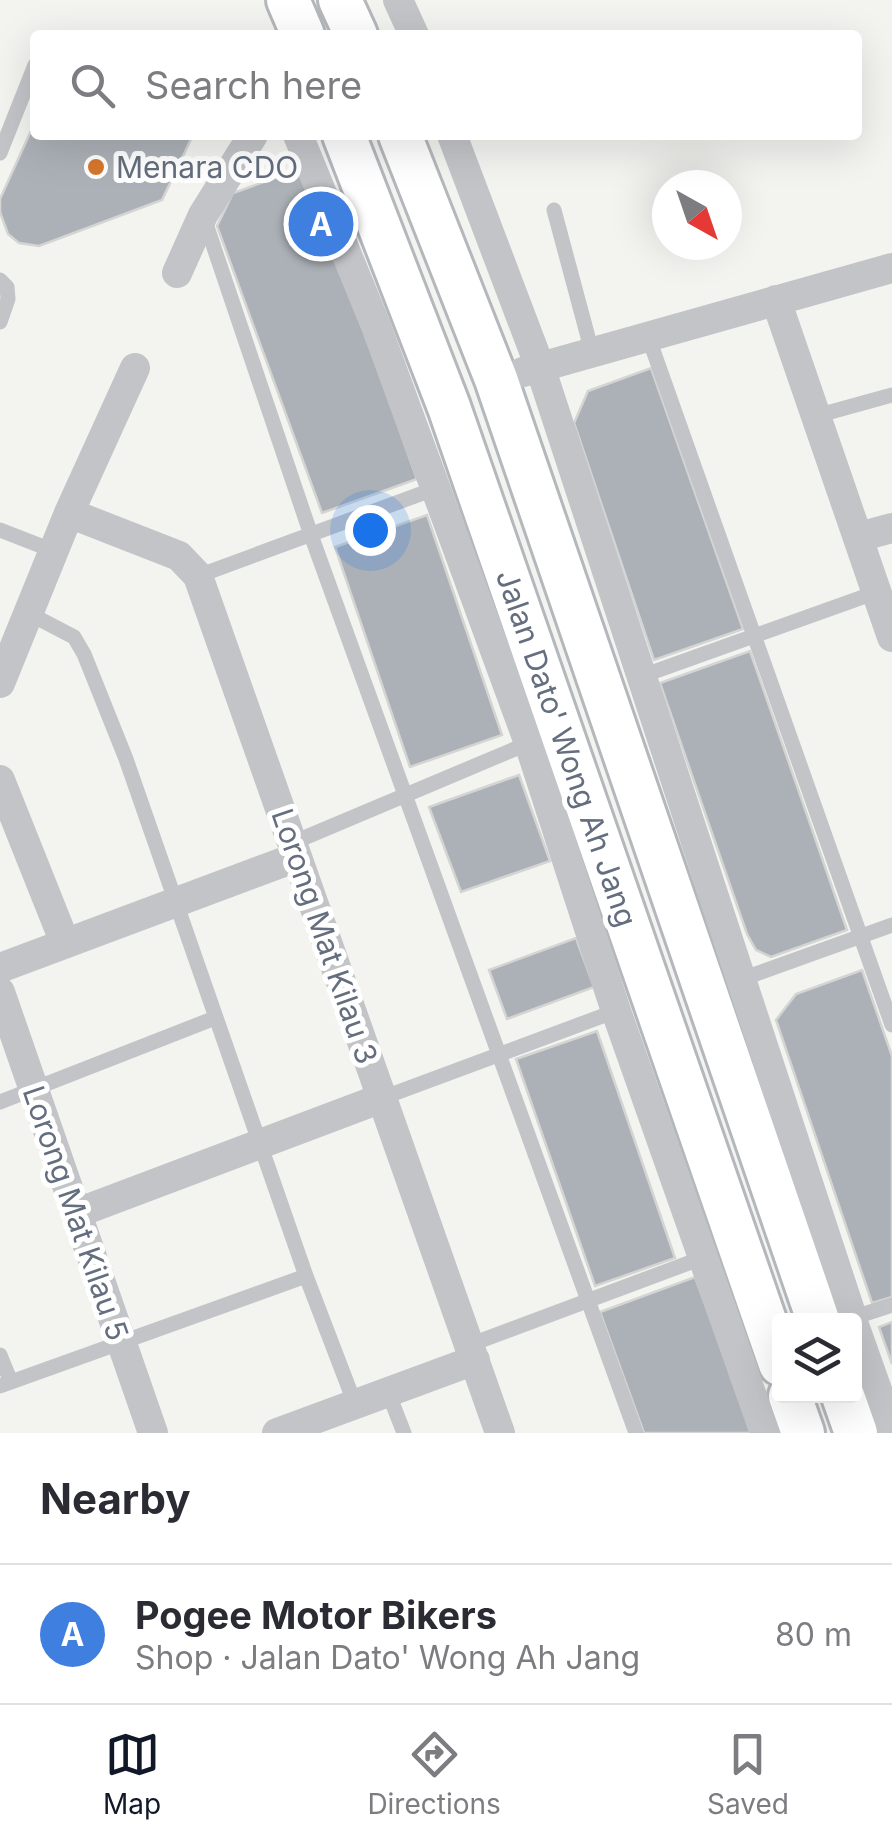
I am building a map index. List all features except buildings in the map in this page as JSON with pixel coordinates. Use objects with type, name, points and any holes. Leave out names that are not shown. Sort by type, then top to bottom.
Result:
[{"type":"main road","points":[[288,0],[301,30]]},
{"type":"main road","points":[[340,0],[354,30]]},
{"type":"main road","name":"Jalan Dato' Wong Ah Jang","points":[[345,140],[394,320],[772,1343]]},
{"type":"main road","name":"Jalan Dato' Wong Ah Jang","points":[[402,140],[496,379],[841,1313]]},
{"type":"main road","points":[[792,1403],[803,1433]]},
{"type":"main road","points":[[846,1403],[856,1433]]},
{"type":"street","points":[[398,0],[412,30]]},
{"type":"street","points":[[177,272],[203,214],[250,140]]},
{"type":"street","points":[[301,140],[394,320],[434,490],[545,734],[616,1010],[764,1433]]},
{"type":"street","points":[[454,140],[540,367],[742,979],[842,1313]]},
{"type":"street","points":[[496,379],[892,268]]},
{"type":"street","points":[[776,300],[892,637]]},
{"type":"street","points":[[0,682],[69,512],[135,368]]},
{"type":"street","points":[[69,512],[179,556],[198,576]]},
{"type":"street","points":[[859,537],[892,528]]},
{"type":"street","name":"Lorong Mat Kilau 3","points":[[198,576],[500,1433]]},
{"type":"street","points":[[0,780],[66,943]]},
{"type":"street","points":[[0,968],[177,902],[295,850]]},
{"type":"street","name":"Lorong Mat Kilau 5","points":[[0,992],[153,1433]]},
{"type":"street","points":[[77,1213],[382,1098]]},
{"type":"street","points":[[276,1433],[388,1392],[472,1352]]},
{"type":"street","points":[[862,1363],[892,1432]]},
{"type":"lane","points":[[0,153],[30,77]]},
{"type":"lane","points":[[554,210],[592,352]]},
{"type":"lane","points":[[203,214],[310,535],[636,1433]]},
{"type":"lane","points":[[0,280],[7,286],[8,299],[0,322]]},
{"type":"lane","points":[[648,336],[892,1025]]},
{"type":"lane","points":[[816,416],[892,395]]},
{"type":"lane","points":[[198,576],[434,490]]},
{"type":"lane","points":[[0,530],[54,550]]},
{"type":"lane","points":[[642,676],[877,592]]},
{"type":"lane","points":[[28,613],[74,637],[84,654],[177,902],[306,1276],[355,1404]]},
{"type":"lane","points":[[295,850],[405,795],[545,734]]},
{"type":"lane","points":[[742,979],[892,925]]},
{"type":"lane","points":[[382,1098],[616,1010]]},
{"type":"lane","points":[[0,1102],[215,1018]]},
{"type":"lane","points":[[472,1352],[586,1300],[702,1258]]},
{"type":"lane","points":[[0,1355],[6,1384],[306,1276]]},
{"type":"lane","points":[[862,1315],[892,1305]]},
{"type":"lane","points":[[388,1392],[404,1433]]},
{"type":"place","name":"Menara CDO","points":[[96,167]]},
{"type":"place","name":"Pogee Motor Bikers","points":[[321,224]]}]
